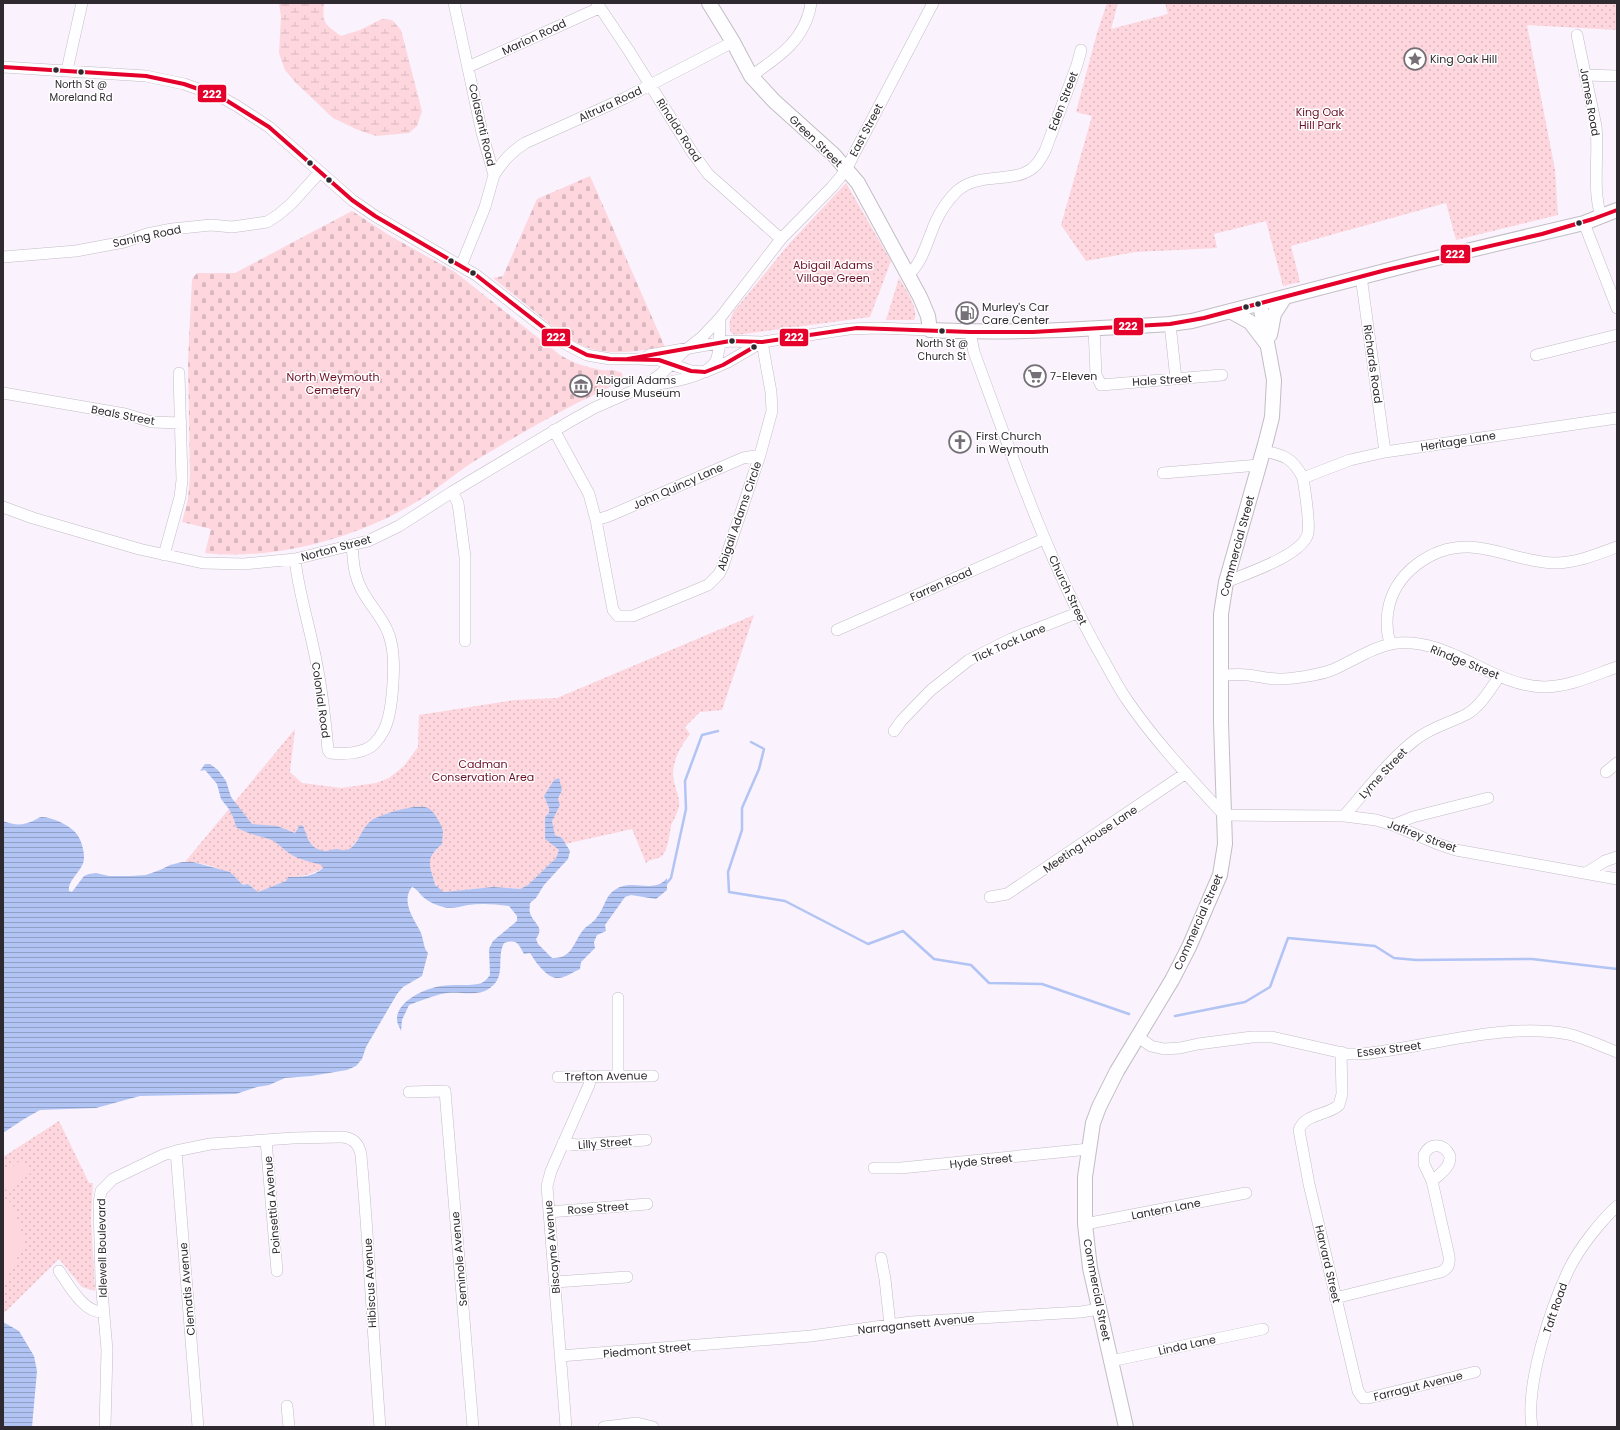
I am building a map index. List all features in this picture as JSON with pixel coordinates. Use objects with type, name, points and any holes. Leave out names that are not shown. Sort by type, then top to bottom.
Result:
[{"type":"main road","name":"Green Street","points":[[709,3],[733,42],[751,76],[774,101],[834,155],[858,183],[908,274],[928,314],[930,330]]},
{"type":"main road","points":[[930,330],[970,332],[1033,332],[1170,324],[1192,321],[1361,276],[1584,223],[1617,210]]},
{"type":"main road","points":[[1267,345],[1274,314],[1285,297]]},
{"type":"main road","name":"Commercial Street","points":[[1126,1427],[1090,1268],[1085,1224],[1085,1177],[1093,1123],[1099,1107],[1117,1071],[1172,980],[1189,948],[1220,875],[1225,844],[1221,614],[1226,582],[1272,417],[1274,380],[1267,345],[1262,303]]},
{"type":"main road","points":[[1230,311],[1250,322],[1267,345]]},
{"type":"street","points":[[66,70],[82,3]]},
{"type":"street","name":"Colasanti Road","points":[[454,3],[482,132],[494,175],[485,208],[461,266]]},
{"type":"street","points":[[751,76],[776,59],[796,39],[805,27],[811,3]]},
{"type":"street","name":"East Street","points":[[686,349],[698,341],[720,318],[781,239],[832,187],[846,170],[933,3]]},
{"type":"street","name":"Marion Road","points":[[468,67],[598,5]]},
{"type":"street","name":"Rinaldo Road","points":[[598,5],[692,152],[708,174],[781,239]]},
{"type":"street","name":"James Road","points":[[1577,36],[1596,126],[1597,140],[1595,184],[1597,203],[1601,217]]},
{"type":"street","name":"Altrura Road","points":[[494,175],[503,160],[512,151],[525,143],[625,98],[733,42]]},
{"type":"street","name":"Eden Street","points":[[908,274],[914,270],[918,264],[942,209],[958,191],[965,186],[988,178],[1029,171],[1040,159],[1045,151],[1077,65],[1081,50]]},
{"type":"street","points":[[3,67],[146,76],[204,90],[237,106],[264,123],[286,140],[352,200],[375,216],[461,266],[494,288],[562,342],[575,350],[598,358],[616,360],[628,359],[719,343],[743,341],[762,342],[857,328],[930,330]]},
{"type":"street","points":[[1586,75],[1617,76]]},
{"type":"street","name":"Saning Road","points":[[3,257],[76,250],[124,242],[147,234],[172,229],[211,225],[232,227],[267,222],[278,216],[291,204],[320,172]]},
{"type":"street","points":[[1584,223],[1617,308]]},
{"type":"street","name":"Richards Road","points":[[1361,276],[1385,452]]},
{"type":"street","points":[[628,359],[653,360],[672,364],[691,372],[705,372],[715,363],[718,354],[720,318]]},
{"type":"street","points":[[1170,324],[1176,379]]},
{"type":"street","name":"Hale Street","points":[[1094,328],[1096,375],[1101,384],[1222,376]]},
{"type":"street","name":"Church Street","points":[[970,332],[974,352],[1044,539],[1078,613],[1127,699],[1186,774],[1224,815]]},
{"type":"street","points":[[1536,355],[1617,334]]},
{"type":"street","name":"Norton Street","points":[[3,507],[33,518],[164,555],[203,563],[244,564],[295,559],[368,541],[399,526],[554,430],[594,408],[637,390],[705,372],[723,365],[762,342]]},
{"type":"street","name":"Abigail Adams Circle","points":[[554,430],[589,494],[596,520],[613,610],[618,616],[633,616],[708,585],[719,574],[723,566],[760,455],[772,411],[771,392],[762,342]]},
{"type":"street","name":"Norton Street","points":[[637,390],[655,379],[686,349]]},
{"type":"street","points":[[164,555],[169,541],[181,491],[182,480],[179,373]]},
{"type":"street","name":"Beals Street","points":[[3,394],[125,414],[152,422],[180,423]]},
{"type":"street","name":"Heritage Lane","points":[[1303,478],[1350,460],[1385,452],[1617,418]]},
{"type":"street","points":[[1226,582],[1285,556],[1304,542],[1308,532],[1303,478],[1290,459],[1281,454],[1263,451]]},
{"type":"street","name":"John Quincy Lane","points":[[596,520],[609,516],[743,458],[760,455]]},
{"type":"street","points":[[1163,473],[1259,465]]},
{"type":"street","points":[[452,492],[458,507],[465,558],[465,641]]},
{"type":"street","name":"Farren Road","points":[[837,630],[1044,539]]},
{"type":"street","name":"Colonial Road","points":[[295,559],[298,584],[313,645],[324,702],[328,750],[330,753],[350,753],[373,745],[384,729],[392,689],[391,642],[382,621],[356,576],[352,545]]},
{"type":"street","points":[[1390,644],[1387,619],[1393,592],[1404,576],[1429,557],[1448,550],[1470,547],[1500,552],[1538,562],[1557,563],[1568,562],[1617,547]]},
{"type":"street","name":"Tick Tock Lane","points":[[894,731],[902,720],[931,690],[969,660],[1011,640],[1078,613]]},
{"type":"street","name":"Rindge Street","points":[[1221,675],[1248,675],[1277,679],[1295,678],[1332,670],[1353,659],[1390,644],[1397,643],[1434,648],[1453,655],[1499,677],[1544,687],[1562,686],[1617,667]]},
{"type":"street","name":"Lyme Street","points":[[1344,816],[1397,755],[1417,738],[1434,728],[1468,713],[1478,704],[1499,677]]},
{"type":"street","points":[[1606,772],[1617,763]]},
{"type":"street","name":"Meeting House Lane","points":[[990,897],[1007,894],[1186,774]]},
{"type":"street","points":[[1393,825],[1413,817],[1488,798]]},
{"type":"street","name":"Jaffrey Street","points":[[1224,815],[1344,816],[1376,820],[1393,825],[1456,850],[1617,879]]},
{"type":"street","points":[[1586,873],[1605,861],[1617,857]]},
{"type":"street","points":[[618,998],[618,1076]]},
{"type":"street","name":"Essex Street","points":[[1138,1037],[1151,1046],[1164,1049],[1252,1037],[1272,1037],[1347,1054],[1372,1053],[1524,1030],[1569,1035],[1588,1040],[1617,1052]]},
{"type":"street","name":"Harvard Street","points":[[1341,1052],[1342,1094],[1339,1105],[1326,1113],[1306,1119],[1301,1124],[1299,1130],[1303,1158],[1335,1298],[1357,1388],[1362,1396]]},
{"type":"street","name":"Biscayne Avenue","points":[[566,1427],[549,1212],[548,1181],[563,1143],[589,1086],[591,1076]]},
{"type":"street","name":"Trefton Avenue","points":[[558,1077],[653,1076]]},
{"type":"street","name":"Seminole Avenue","points":[[409,1092],[445,1091],[473,1427]]},
{"type":"street","name":"Idlewell Boulevard","points":[[105,1427],[107,1350],[101,1272],[99,1203],[102,1191],[108,1182],[117,1176],[176,1151],[203,1145],[266,1140],[340,1137],[348,1138],[354,1141]]},
{"type":"street","name":"Poinsettia Avenue","points":[[266,1140],[277,1271]]},
{"type":"street","name":"Lilly Street","points":[[563,1143],[578,1145],[646,1140]]},
{"type":"street","name":"Hibiscus Avenue","points":[[354,1141],[360,1151],[362,1171],[380,1427]]},
{"type":"street","name":"Hyde Street","points":[[874,1168],[901,1168],[1089,1149]]},
{"type":"street","name":"Clematis Avenue","points":[[176,1151],[198,1427]]},
{"type":"street","points":[[1335,1298],[1436,1274],[1447,1268],[1450,1260],[1432,1181]]},
{"type":"street","name":"Lantern Lane","points":[[1085,1224],[1246,1193]]},
{"type":"street","name":"Rose Street","points":[[549,1212],[647,1204]]},
{"type":"street","name":"Taft Road","points":[[1532,1427],[1531,1402],[1541,1347],[1560,1291],[1570,1268],[1584,1245],[1617,1206]]},
{"type":"street","points":[[881,1258],[886,1279],[890,1325]]},
{"type":"street","points":[[59,1271],[73,1292],[82,1302],[95,1311],[104,1312]]},
{"type":"street","points":[[555,1282],[627,1277]]},
{"type":"street","name":"Narragansett Avenue","points":[[733,1343],[821,1335],[890,1325],[1081,1312],[1099,1309]]},
{"type":"street","name":"Linda Lane","points":[[1112,1361],[1263,1329]]},
{"type":"street","name":"Piedmont Street","points":[[560,1356],[733,1343]]},
{"type":"street","name":"Farragut Avenue","points":[[1362,1396],[1369,1398],[1475,1372]]},
{"type":"street","points":[[287,1406],[288,1427]]},
{"type":"street","points":[[604,1427],[637,1423],[653,1427]]},
{"type":"green space","points":[[279,3],[324,3],[324,20],[331,29],[341,36],[360,30],[382,19],[392,20],[401,30],[422,111],[417,126],[409,133],[376,136],[358,130],[333,118],[295,82],[285,70],[279,53],[281,17]]},
{"type":"green space","name":"King Oak Hill Park","points":[[1107,3],[1118,3],[1111,29],[1168,14],[1165,3],[1617,3],[1617,30],[1527,25],[1555,170],[1558,215],[1456,240],[1446,203],[1291,246],[1300,282],[1283,286],[1266,221],[1214,234],[1217,248],[1135,252],[1086,261],[1061,225],[1092,116],[1076,112],[1097,33]]},
{"type":"green space","points":[[590,176],[665,347],[626,352],[591,349],[566,337],[493,278],[503,276],[537,199]]},
{"type":"green space","name":"Abigail Adams Village Green","points":[[846,183],[891,261],[870,317],[736,335],[731,333],[730,322],[734,311],[789,244]]},
{"type":"green space","name":"North Weymouth Cemetery","points":[[352,211],[392,237],[455,272],[560,355],[585,366],[622,373],[623,379],[517,436],[459,471],[421,499],[398,513],[372,525],[345,535],[289,549],[232,555],[205,553],[211,529],[182,522],[188,499],[190,476],[188,361],[192,279],[197,273],[235,273]]},
{"type":"green space","name":"Abigail Adams Village Green","points":[[899,278],[913,305],[915,311],[914,320],[886,320]]},
{"type":"green space","name":"Cadman Conservation Area","points":[[754,615],[722,710],[700,712],[685,727],[690,734],[679,750],[673,769],[674,782],[679,803],[678,811],[671,826],[666,850],[663,855],[658,858],[650,860],[646,863],[632,829],[565,844],[562,838],[555,835],[552,821],[559,805],[558,800],[562,790],[544,796],[549,808],[554,846],[559,850],[556,858],[528,885],[520,889],[493,887],[444,892],[435,885],[430,867],[433,854],[442,844],[411,808],[392,812],[372,820],[350,849],[319,870],[306,875],[288,877],[286,881],[258,892],[248,884],[243,885],[232,875],[217,868],[200,863],[185,862],[295,729],[290,772],[302,783],[341,788],[376,783],[389,778],[404,766],[418,747],[419,715],[515,700],[557,698]]},
{"type":"green space","points":[[59,1121],[89,1183],[93,1183],[91,1217],[95,1291],[82,1287],[59,1259],[3,1314],[3,1157]]},
{"type":"green space","points":[[22,1159],[32,1172],[7,1191],[3,1185],[3,1174]]},
{"type":"green space","points":[[3,1199],[12,1203],[25,1243],[5,1282],[3,1281]]},
{"type":"water","points":[[205,764],[210,764],[218,770],[226,781],[231,797],[252,824],[277,826],[295,833],[300,825],[303,826],[312,845],[325,851],[350,849],[372,820],[391,812],[416,807],[428,808],[437,818],[443,831],[442,844],[433,854],[430,867],[435,885],[444,892],[493,887],[520,889],[528,885],[556,858],[559,850],[545,839],[545,817],[549,813],[549,808],[544,796],[554,780],[559,778],[562,790],[558,799],[560,805],[552,821],[555,835],[562,838],[570,851],[568,859],[544,885],[536,898],[530,903],[530,913],[539,928],[536,939],[538,944],[552,958],[564,956],[572,949],[580,934],[599,914],[609,895],[618,888],[633,885],[655,885],[661,883],[667,878],[667,890],[656,899],[631,895],[625,897],[605,925],[606,931],[597,935],[594,942],[595,948],[581,962],[580,969],[559,978],[552,977],[541,968],[530,953],[524,954],[517,943],[512,941],[504,943],[501,953],[500,973],[496,982],[490,988],[477,993],[441,994],[409,1005],[402,1020],[401,1031],[397,1021],[398,1013],[401,1007],[413,997],[435,987],[446,985],[478,984],[485,981],[490,975],[489,949],[493,941],[517,921],[517,916],[509,906],[483,904],[446,908],[423,897],[412,887],[409,893],[408,905],[412,917],[421,933],[424,946],[428,953],[422,976],[403,987],[397,994],[366,1047],[362,1059],[356,1066],[347,1070],[311,1076],[285,1078],[269,1085],[257,1087],[236,1094],[140,1096],[96,1108],[40,1110],[3,1133],[3,821],[21,824],[29,823],[41,817],[45,817],[68,826],[75,832],[82,844],[84,858],[81,867],[70,883],[69,891],[72,892],[84,876],[89,874],[96,873],[109,876],[146,875],[170,865],[182,862],[193,862],[230,872],[243,885],[248,884],[258,892],[286,881],[288,877],[302,877],[311,875],[323,868],[322,865],[295,857],[272,840],[248,833],[236,827],[229,809],[221,799],[217,784],[205,770],[200,771]]},
{"type":"water","points":[[3,1322],[19,1331],[34,1356],[37,1371],[32,1427],[3,1427]]},
{"type":"waterway","points":[[666,884],[671,878],[686,809],[685,781],[702,735],[718,731]]},
{"type":"waterway","points":[[751,742],[764,749],[759,769],[742,808],[742,830],[728,872],[729,892],[785,901],[868,944],[903,931],[934,959],[971,965],[989,983],[1042,984],[1129,1014]]},
{"type":"waterway","points":[[1175,1016],[1245,1002],[1270,987],[1288,938],[1375,946],[1394,958],[1416,960],[1532,959],[1617,969]]},
{"type":"transit line","name":"222","points":[[3,67],[146,76],[184,84],[221,97],[269,127],[352,200],[375,216],[476,275],[562,342],[587,355],[610,359],[659,360],[691,371],[705,372],[723,365],[754,347]]},
{"type":"transit line","name":"222","points":[[628,359],[730,341],[762,342],[857,328],[970,332],[1033,332],[1170,324],[1204,318],[1386,270],[1542,234],[1593,219],[1617,210]]},
{"type":"place","name":"King Oak Hill","points":[[1415,59]]},
{"type":"place","name":"North St @ Moreland Rd","points":[[81,72]]},
{"type":"place","name":"Murley's Car Care Center","points":[[967,313]]},
{"type":"place","name":"North St @ Church St","points":[[942,331]]},
{"type":"place","name":"7-Eleven","points":[[1035,376]]},
{"type":"place","name":"Abigail Adams House Museum","points":[[581,386]]},
{"type":"place","name":"First Church in Weymouth","points":[[960,442]]}]
